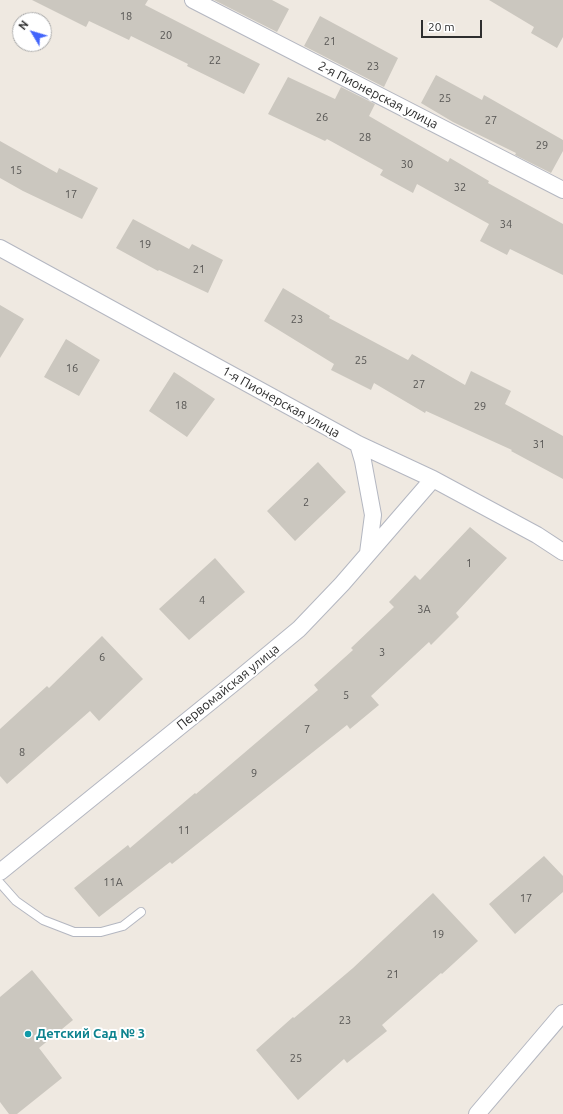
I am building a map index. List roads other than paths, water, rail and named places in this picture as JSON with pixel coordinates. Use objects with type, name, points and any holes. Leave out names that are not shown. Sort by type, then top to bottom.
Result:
[{"type":"street","name":"2-я Пионерская улица","points":[[193,0],[563,190]]},
{"type":"street","name":"1-я Пионерская улица","points":[[0,248],[358,444],[432,479],[537,535],[563,552]]},
{"type":"street","points":[[358,444],[363,461],[373,515],[368,554]]},
{"type":"street","name":"Первомайская улица","points":[[0,872],[299,629],[321,607],[368,554],[432,479]]},
{"type":"street","points":[[477,1114],[563,1013]]},
{"type":"lane","points":[[0,883],[16,902],[43,920],[74,932],[101,932],[123,926],[141,912]]},
{"type":"place","name":"Детский Сад № 3","points":[[28,1034]]}]
